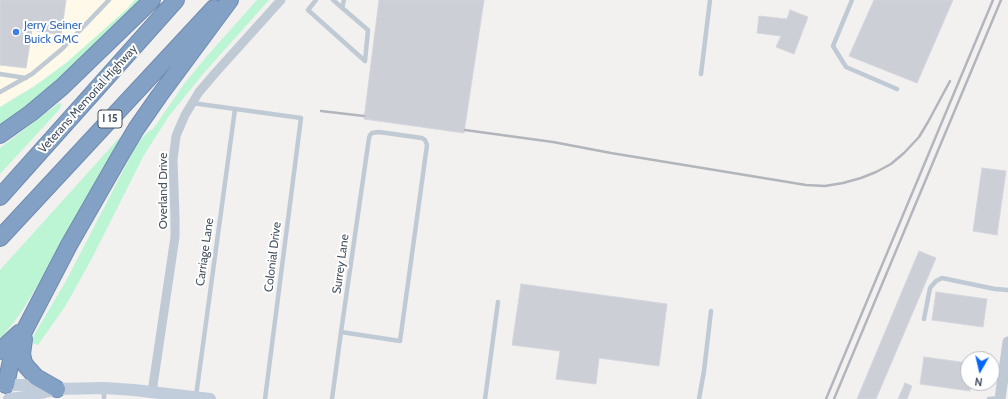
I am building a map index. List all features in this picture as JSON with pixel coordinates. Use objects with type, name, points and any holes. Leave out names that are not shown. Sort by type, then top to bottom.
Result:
[{"type":"highway","points":[[0,135],[31,113],[58,91],[152,0]]},
{"type":"highway","name":"Veterans Memorial Highway","points":[[0,197],[176,0]]},
{"type":"highway","name":"I 15","points":[[0,238],[221,0]]},
{"type":"highway","points":[[5,392],[11,360],[28,323],[69,245],[136,129],[230,0]]},
{"type":"highway","points":[[0,351],[14,339],[28,323]]},
{"type":"highway","points":[[28,323],[22,354],[24,363],[36,376],[56,389]]},
{"type":"main road","points":[[5,392],[25,385],[104,393],[152,392],[210,399]]},
{"type":"street","name":"Overland Drive","points":[[152,392],[175,237],[173,172],[174,148],[180,125],[192,103],[217,71],[281,0]]},
{"type":"street","points":[[1000,394],[1008,342]]},
{"type":"lane","points":[[0,92],[32,74],[62,49],[109,0]]},
{"type":"lane","points":[[316,0],[308,10],[365,61],[368,30],[333,0]]},
{"type":"lane","points":[[342,8],[344,0]]},
{"type":"lane","points":[[701,74],[710,0]]},
{"type":"lane","points":[[852,0],[833,46],[846,67],[897,89]]},
{"type":"lane","points":[[0,74],[26,78]]},
{"type":"lane","points":[[192,103],[235,109]]},
{"type":"lane","name":"Colonial Drive","points":[[235,109],[301,118],[265,399]]},
{"type":"lane","name":"Carriage Lane","points":[[188,397],[235,109]]},
{"type":"lane","name":"Surrey Lane","points":[[332,399],[341,332],[369,138],[372,133],[379,132],[418,137],[425,140],[427,145],[400,341],[341,332]]},
{"type":"lane","points":[[924,319],[930,288],[936,281],[942,278],[1008,290]]},
{"type":"lane","points":[[485,399],[498,302]]},
{"type":"lane","points":[[700,399],[711,311]]},
{"type":"shaded area","points":[[0,0],[135,0],[126,10],[66,63],[0,107]]},
{"type":"green space","points":[[135,0],[142,0],[61,80],[21,111],[0,124],[0,107],[35,86],[66,63],[126,10]]},
{"type":"green space","points":[[257,0],[269,0],[203,74],[169,116],[144,155],[91,260],[66,305],[38,345],[32,343],[34,335],[66,281],[138,142],[153,129],[184,84]]},
{"type":"green space","points":[[59,103],[62,104],[59,110],[0,174],[0,148]]},
{"type":"green space","points":[[122,136],[45,273],[20,314],[0,340],[0,270]]},
{"type":"building","name":"Jerry Seiner Buick GMC","points":[[0,0],[66,0],[61,35],[32,30],[26,68],[0,65]]},
{"type":"building","points":[[379,0],[484,0],[464,133],[364,119]]},
{"type":"building","points":[[874,0],[953,0],[917,83],[849,56]]},
{"type":"building","points":[[790,10],[808,17],[794,54],[776,47],[781,36],[757,33],[759,16],[787,19]]},
{"type":"building","points":[[982,168],[1006,171],[997,235],[973,231]]},
{"type":"building","points":[[919,251],[936,258],[876,399],[857,399]]},
{"type":"building","points":[[521,284],[667,304],[659,366],[599,358],[596,384],[556,379],[560,351],[512,345]]},
{"type":"building","points":[[936,292],[987,299],[983,327],[932,320]]},
{"type":"building","points":[[924,357],[960,362],[960,390],[920,384]]},
{"type":"building","points":[[905,383],[912,386],[907,399],[898,399]]},
{"type":"railway","points":[[826,399],[993,0]]},
{"type":"railway","points":[[834,399],[1001,0]]},
{"type":"railway","points":[[465,130],[553,142],[806,185],[825,186],[861,178],[891,164],[919,137],[950,81]]},
{"type":"railway","points":[[321,111],[364,116]]},
{"type":"place","name":"Jerry Seiner Buick GMC","points":[[16,32]]}]
